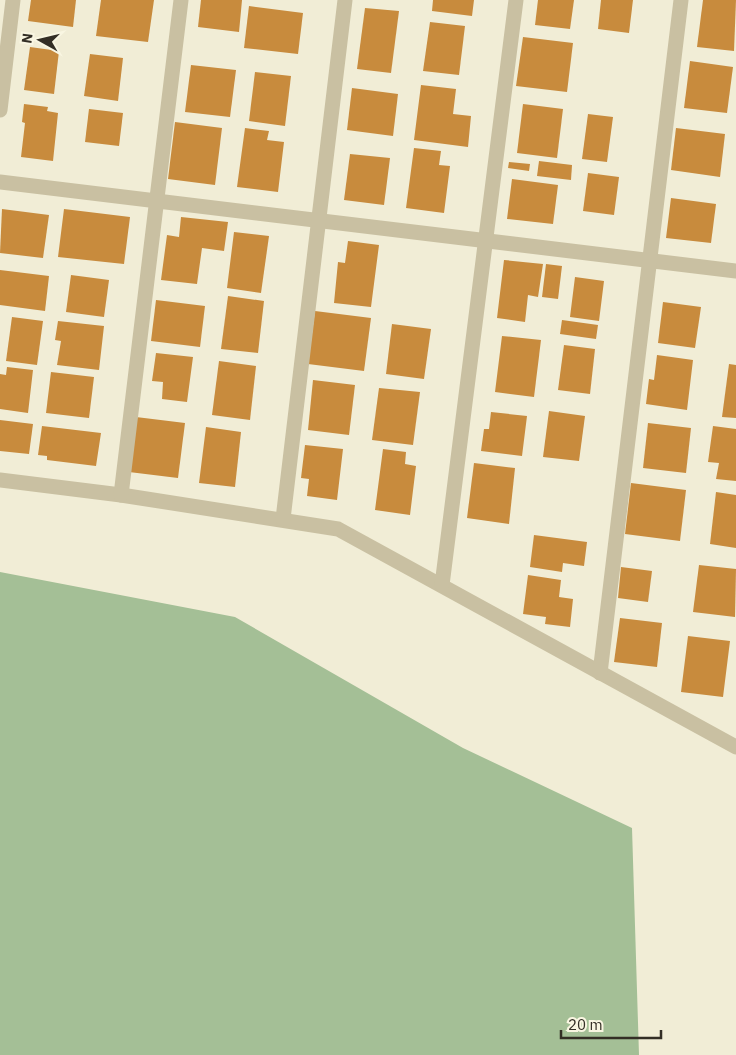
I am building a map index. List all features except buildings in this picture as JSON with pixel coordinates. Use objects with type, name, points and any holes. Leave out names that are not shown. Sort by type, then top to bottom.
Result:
[{"type":"street","points":[[0,110],[13,0]]},
{"type":"street","points":[[121,495],[181,0]]},
{"type":"street","points":[[282,519],[345,0]]},
{"type":"street","points":[[442,585],[516,0]]},
{"type":"street","points":[[600,673],[681,0]]},
{"type":"street","points":[[0,182],[650,259],[736,271]]},
{"type":"street","points":[[0,480],[121,495],[282,519],[338,530],[736,747]]},
{"type":"green space","points":[[0,572],[235,617],[463,748],[632,828],[639,1055],[0,1055]]}]
